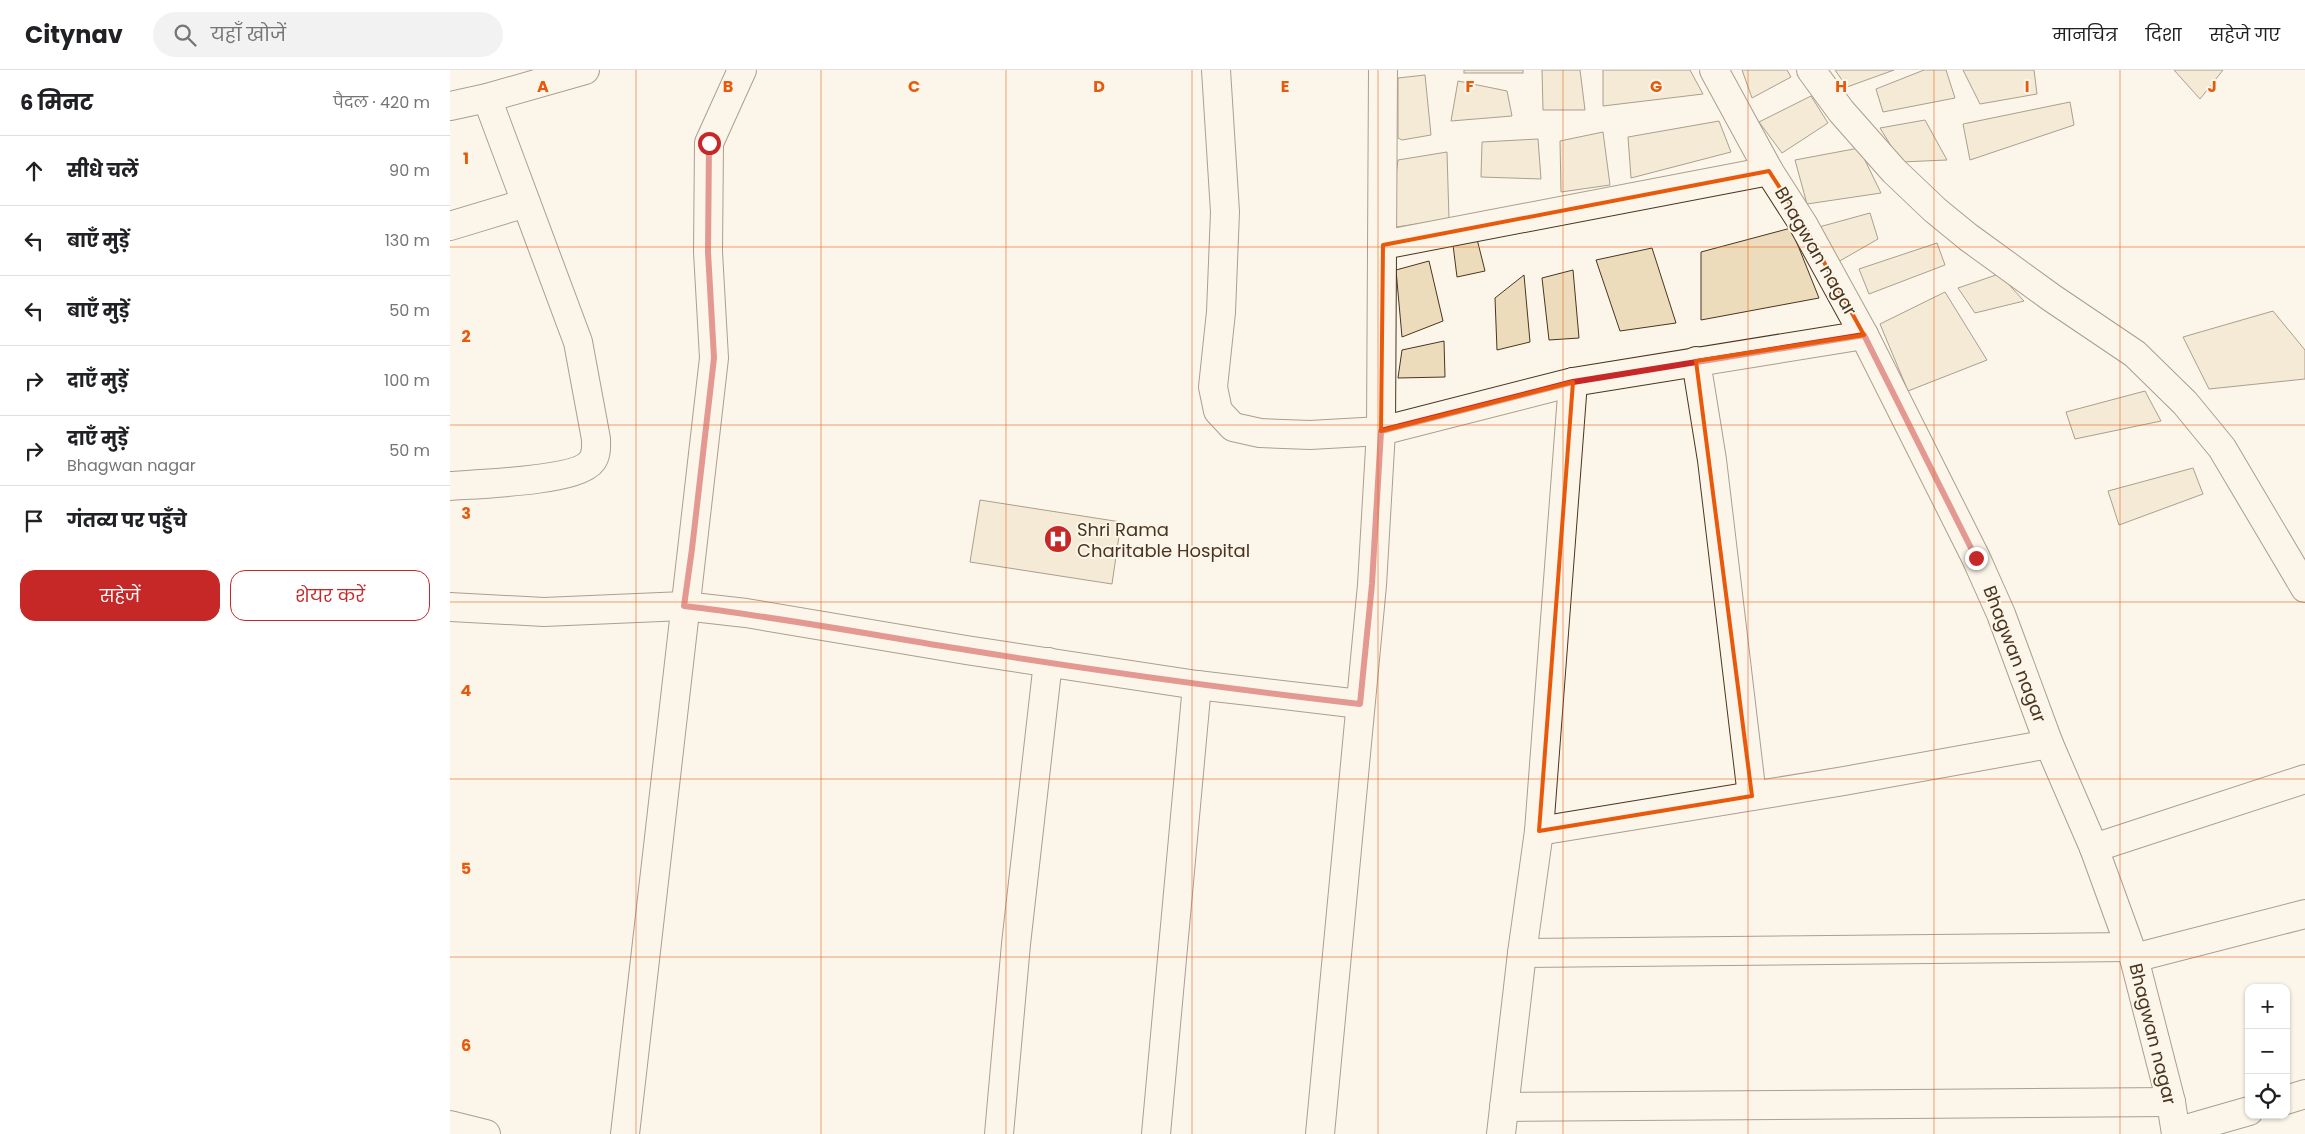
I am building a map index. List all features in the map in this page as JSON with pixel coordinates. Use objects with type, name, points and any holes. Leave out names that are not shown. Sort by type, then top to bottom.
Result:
[{"type":"street","points":[[450,106],[487,98],[585,70]]},
{"type":"street","points":[[624,1134],[714,358],[708,252],[709,143],[742,70]]},
{"type":"street","points":[[1216,70],[1225,212],[1221,312],[1213,387],[1218,411],[1233,427],[1260,433],[1310,435],[1381,431],[1573,382],[1864,335]]},
{"type":"street","points":[[1320,1134],[1372,584],[1381,431],[1382,70]]},
{"type":"street","name":"Bhagwan nagar","points":[[1714,70],[1769,172],[1804,224],[1864,335],[1976,558],[2002,614],[2050,744],[2094,848],[2132,953],[2171,1102],[2176,1133]]},
{"type":"street","points":[[1811,70],[1841,111],[1894,171],[1935,210],[1968,237],[2037,287],[2135,354],[2185,403],[2222,448],[2297,560],[2305,588]]},
{"type":"street","points":[[450,486],[532,479],[564,474],[584,468],[592,461],[596,451],[596,438],[578,342],[487,98]]},
{"type":"street","points":[[1383,245],[1769,172]]},
{"type":"street","points":[[450,226],[526,203]]},
{"type":"street","points":[[1696,361],[1712,460],[1752,796]]},
{"type":"street","points":[[1501,1134],[1522,953],[1539,831],[1573,382]]},
{"type":"street","points":[[450,607],[544,612],[684,606],[756,614],[1197,685],[1360,704]]},
{"type":"street","points":[[999,1134],[1016,944],[1048,662]]},
{"type":"street","points":[[1156,1134],[1197,685]]},
{"type":"street","points":[[1539,831],[2050,744]]},
{"type":"street","points":[[2094,848],[2305,779]]},
{"type":"street","points":[[1522,953],[2132,953],[2305,914]]},
{"type":"street","points":[[2290,1099],[2305,1094]]},
{"type":"street","points":[[1504,1107],[2171,1102]]},
{"type":"street","points":[[2176,1133],[2245,1112]]},
{"type":"street","points":[[450,1125],[486,1134]]},
{"type":"highlighted area","points":[[1769,171],[1803,224],[1864,335],[1696,361],[1752,796],[1539,831],[1573,382],[1381,431],[1383,245]]},
{"type":"building","points":[[1464,70],[1523,70],[1523,73],[1464,73]]},
{"type":"building","points":[[1542,70],[1580,70],[1585,110],[1543,110]]},
{"type":"building","points":[[1603,70],[1690,70],[1703,94],[1603,106]]},
{"type":"building","points":[[1742,70],[1787,70],[1791,77],[1752,98]]},
{"type":"building","points":[[1835,70],[1894,70],[1847,87]]},
{"type":"building","points":[[1924,70],[1946,70],[1955,98],[1883,112],[1876,89]]},
{"type":"building","points":[[1963,70],[2034,70],[2037,94],[1980,104]]},
{"type":"building","points":[[2174,70],[2223,70],[2200,99]]},
{"type":"building","points":[[1425,75],[1431,135],[1402,140],[1398,138],[1398,78]]},
{"type":"building","points":[[1458,81],[1507,91],[1512,116],[1451,121]]},
{"type":"building","points":[[1811,96],[1828,123],[1782,153],[1759,122]]},
{"type":"building","points":[[2070,102],[2074,125],[1970,160],[1963,124]]},
{"type":"building","points":[[1925,120],[1947,160],[1901,162],[1880,128]]},
{"type":"building","points":[[1719,121],[1731,152],[1631,178],[1628,137]]},
{"type":"building","points":[[1603,132],[1610,185],[1561,192],[1560,141]]},
{"type":"building","points":[[1538,139],[1541,179],[1481,177],[1482,142]]},
{"type":"building","points":[[1859,148],[1881,193],[1807,204],[1795,160]]},
{"type":"building","points":[[1447,152],[1449,219],[1390,228],[1398,160]]},
{"type":"building","points":[[1870,213],[1878,239],[1838,262],[1819,227]]},
{"type":"building","points":[[1791,228],[1819,298],[1701,320],[1701,252]]},
{"type":"building","points":[[1476,235],[1485,271],[1457,277],[1452,237]]},
{"type":"building","points":[[1937,243],[1945,265],[1869,294],[1859,269]]},
{"type":"building","points":[[1652,248],[1676,323],[1620,331],[1596,260]]},
{"type":"building","points":[[1429,261],[1443,321],[1402,337],[1396,270]]},
{"type":"building","points":[[1573,270],[1579,338],[1549,340],[1542,278]]},
{"type":"building","points":[[1999,274],[2024,301],[1975,313],[1958,288]]},
{"type":"building","points":[[1524,275],[1530,342],[1497,350],[1495,298]]},
{"type":"building","points":[[1945,292],[1987,360],[1908,391],[1880,324]]},
{"type":"building","points":[[2273,311],[2305,350],[2305,379],[2209,389],[2183,337]]},
{"type":"building","points":[[1444,341],[1445,377],[1398,378],[1402,350]]},
{"type":"building","points":[[2145,391],[2161,421],[2075,439],[2066,412]]},
{"type":"building","points":[[2193,468],[2203,494],[2119,525],[2108,491]]},
{"type":"building","points":[[980,500],[1121,522],[1112,584],[970,562]]},
{"type":"place","name":"Shri Rama Charitable Hospital","points":[[1058,539]]},
{"type":"route","points":[[709,143],[708,252],[714,358],[684,606],[746,613],[966,650],[1197,685],[1360,704],[1372,584],[1381,431],[1573,382],[1864,335],[1976,558]]}]
